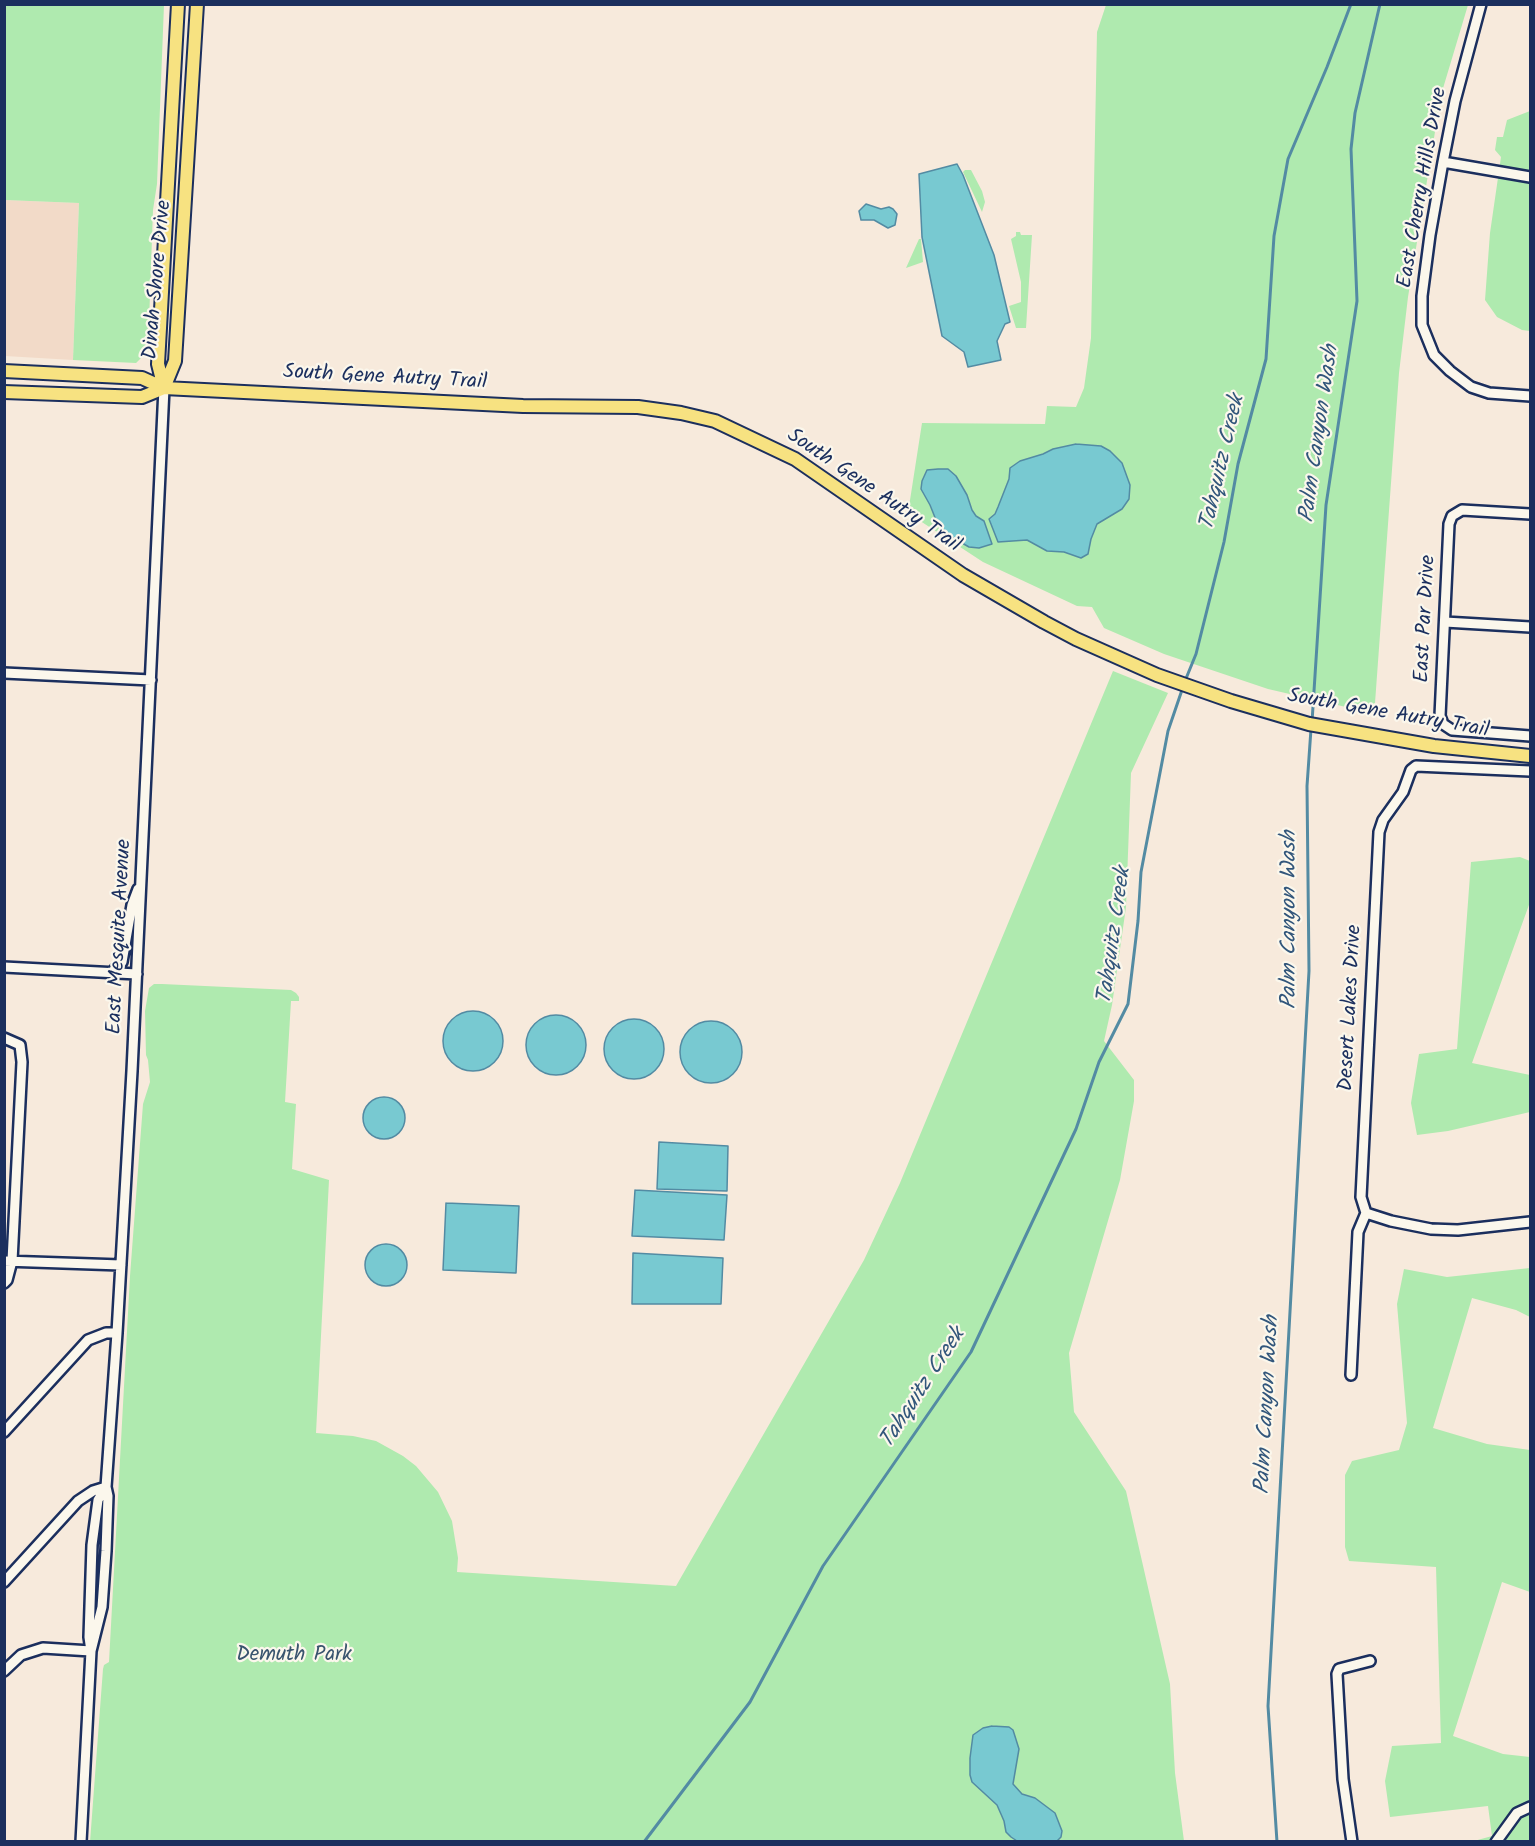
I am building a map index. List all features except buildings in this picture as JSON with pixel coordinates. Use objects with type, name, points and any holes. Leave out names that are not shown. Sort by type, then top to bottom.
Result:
[{"type":"main road","name":"Dinah Shore Drive","points":[[164,388],[158,364],[178,4]]},
{"type":"main road","name":"Dinah Shore Drive","points":[[164,388],[175,361],[197,4]]},
{"type":"main road","name":"South Gene Autry Trail","points":[[4,371],[142,378],[164,388],[512,405],[638,407],[716,421],[795,459],[963,575],[1068,635],[1116,658],[1196,689],[1273,715],[1370,736],[1464,750],[1530,756]]},
{"type":"main road","name":"South Gene Autry Trail","points":[[4,392],[142,397],[164,388]]},
{"type":"street","name":"East Cherry Hills Drive","points":[[1481,4],[1455,101],[1443,162],[1422,296],[1422,325],[1434,355],[1471,387],[1489,393],[1530,396]]},
{"type":"street","points":[[1443,162],[1530,177]]},
{"type":"street","name":"East Mesquite Avenue","points":[[81,1842],[91,1651],[102,1607],[108,1496],[106,1487],[117,1333],[142,878],[164,388]]},
{"type":"street","name":"East Par Drive","points":[[1443,724],[1440,716],[1449,524],[1452,516],[1462,510],[1530,514]]},
{"type":"street","points":[[1445,622],[1530,627]]},
{"type":"street","points":[[4,673],[152,680]]},
{"type":"street","name":"South Gene Autry Trail","points":[[1443,724],[1452,730],[1530,736]]},
{"type":"street","name":"Desert Lakes Drive","points":[[1351,1375],[1358,1232],[1366,1213],[1361,1197],[1379,832],[1383,820],[1403,792],[1411,770],[1416,766],[1530,771]]},
{"type":"street","points":[[112,972],[122,962],[132,905],[142,878]]},
{"type":"street","points":[[4,967],[137,974]]},
{"type":"street","points":[[4,1038],[20,1045],[22,1062],[14,1148],[7,1280],[4,1283]]},
{"type":"street","points":[[1366,1213],[1431,1229],[1458,1230],[1530,1222]]},
{"type":"street","points":[[8,1261],[121,1265]]},
{"type":"street","points":[[4,1432],[88,1340],[106,1333],[117,1333]]},
{"type":"street","name":"East Mesquite Avenue","points":[[91,1651],[89,1637],[92,1545],[98,1500],[106,1487]]},
{"type":"street","points":[[4,1582],[78,1501],[93,1491],[106,1487]]},
{"type":"street","points":[[4,1671],[21,1655],[43,1648],[91,1651]]},
{"type":"street","points":[[1352,1842],[1343,1779],[1337,1674],[1339,1669],[1370,1661]]},
{"type":"street","points":[[1496,1842],[1517,1814],[1530,1807]]},
{"type":"shaded area","points":[[4,200],[79,203],[73,360],[5,356]]},
{"type":"green space","points":[[5,4],[164,5],[148,351],[136,363],[73,360],[79,203],[5,200]]},
{"type":"green space","points":[[1106,5],[1468,5],[1441,95],[1408,297],[1399,373],[1375,703],[1359,710],[1268,689],[1164,654],[1104,628],[1092,607],[1077,606],[983,562],[908,513],[922,423],[1045,424],[1047,406],[1076,407],[1084,388],[1091,338],[1097,32]]},
{"type":"green space","points":[[1530,111],[1530,331],[1522,330],[1497,317],[1485,300],[1490,233],[1501,157],[1495,150],[1497,137],[1503,137],[1507,120]]},
{"type":"green space","points":[[971,170],[982,191],[985,202],[982,212],[963,172]]},
{"type":"green space","points":[[1016,232],[1020,232],[1021,235],[1032,235],[1026,328],[1016,328],[1009,306],[1021,302],[1021,282],[1011,239],[1016,236]]},
{"type":"green space","points":[[921,239],[923,262],[906,268]]},
{"type":"green space","name":"Demuth Park","points":[[1113,671],[1168,693],[1131,773],[1126,907],[1112,1005],[1104,1041],[1134,1080],[1134,1101],[1120,1180],[1069,1353],[1074,1412],[1126,1491],[1170,1684],[1175,1773],[1184,1841],[90,1842],[103,1669],[104,1665],[109,1662],[130,1276],[143,1104],[150,1082],[146,1055],[145,1011],[149,988],[154,984],[162,984],[291,990],[299,997],[299,1001],[291,1001],[285,1102],[296,1104],[292,1169],[329,1180],[316,1433],[353,1436],[376,1441],[416,1466],[438,1492],[452,1521],[458,1558],[457,1572],[676,1586],[864,1260],[900,1183]]},
{"type":"green space","points":[[1520,857],[1530,861],[1530,902],[1472,1063],[1530,1075],[1530,1112],[1448,1131],[1417,1135],[1411,1103],[1419,1054],[1457,1049],[1471,862]]},
{"type":"green space","points":[[1530,1268],[1530,1317],[1516,1310],[1472,1298],[1433,1428],[1487,1444],[1530,1450],[1530,1592],[1502,1582],[1453,1736],[1503,1754],[1530,1757],[1530,1841],[1474,1841],[1492,1836],[1488,1806],[1390,1817],[1385,1781],[1392,1746],[1441,1743],[1436,1567],[1349,1561],[1345,1547],[1345,1475],[1352,1461],[1399,1450],[1407,1423],[1397,1304],[1404,1269],[1447,1277]]},
{"type":"water","points":[[957,164],[994,255],[1010,322],[1005,324],[997,341],[1001,360],[968,367],[964,352],[942,336],[922,237],[919,174]]},
{"type":"water","points":[[866,204],[881,209],[889,207],[893,209],[897,214],[895,225],[888,228],[874,220],[861,220],[859,211]]},
{"type":"water","points":[[1076,444],[1101,446],[1110,451],[1122,463],[1130,485],[1129,499],[1122,509],[1097,524],[1088,554],[1081,558],[1064,552],[1047,551],[1027,540],[998,542],[989,519],[998,507],[1009,479],[1010,468],[1020,461],[1053,449]]},
{"type":"water","points":[[948,469],[956,476],[967,495],[972,510],[984,521],[992,544],[979,548],[969,547],[948,535],[938,525],[921,489],[927,470]]},
{"type":"water","points":[[467,1011],[479,1011],[495,1019],[501,1029],[503,1041],[501,1053],[495,1063],[479,1071],[467,1071],[451,1063],[443,1047],[443,1035],[451,1019]]},
{"type":"water","points":[[550,1015],[562,1015],[573,1020],[581,1028],[586,1045],[584,1057],[573,1070],[562,1075],[550,1075],[539,1070],[531,1062],[526,1051],[526,1039],[531,1028],[539,1020]]},
{"type":"water","points":[[628,1019],[640,1019],[651,1024],[659,1032],[664,1049],[662,1061],[651,1074],[640,1079],[628,1079],[617,1074],[609,1066],[604,1055],[604,1043],[609,1032],[617,1024]]},
{"type":"water","points":[[711,1021],[728,1026],[733,1030],[737,1035],[742,1052],[737,1069],[733,1074],[728,1078],[711,1083],[694,1078],[689,1074],[685,1069],[680,1052],[685,1035],[689,1030],[694,1026]]},
{"type":"water","points":[[384,1097],[399,1103],[405,1118],[399,1133],[384,1139],[369,1133],[363,1118],[369,1103]]},
{"type":"water","points":[[659,1142],[728,1146],[727,1191],[657,1189]]},
{"type":"water","points":[[635,1190],[727,1195],[724,1240],[632,1236]]},
{"type":"water","points":[[446,1203],[519,1206],[516,1273],[443,1270]]},
{"type":"water","points":[[386,1244],[401,1250],[407,1265],[401,1280],[386,1286],[371,1280],[365,1265],[371,1250]]},
{"type":"water","points":[[633,1253],[723,1258],[721,1304],[632,1304]]},
{"type":"water","points":[[1009,1727],[1013,1730],[1019,1749],[1013,1784],[1022,1794],[1035,1798],[1055,1813],[1062,1831],[1057,1841],[1017,1841],[1011,1837],[1006,1832],[997,1805],[972,1782],[970,1758],[973,1735],[983,1728]]},
{"type":"waterway","name":"Tahquitz Creek","points":[[1185,681],[1196,654],[1224,542],[1238,464],[1266,359],[1274,236],[1288,159],[1351,4]]},
{"type":"waterway","name":"Palm Canyon Wash","points":[[1312,722],[1326,505],[1357,301],[1351,149],[1355,113],[1380,4]]},
{"type":"waterway","name":"Tahquitz Creek","points":[[644,1842],[750,1702],[823,1566],[971,1352],[1076,1129],[1099,1062],[1128,1004],[1138,921],[1141,872],[1168,731],[1183,687]]},
{"type":"waterway","name":"Palm Canyon Wash","points":[[1277,1842],[1268,1706],[1309,971],[1307,786],[1311,729]]}]
